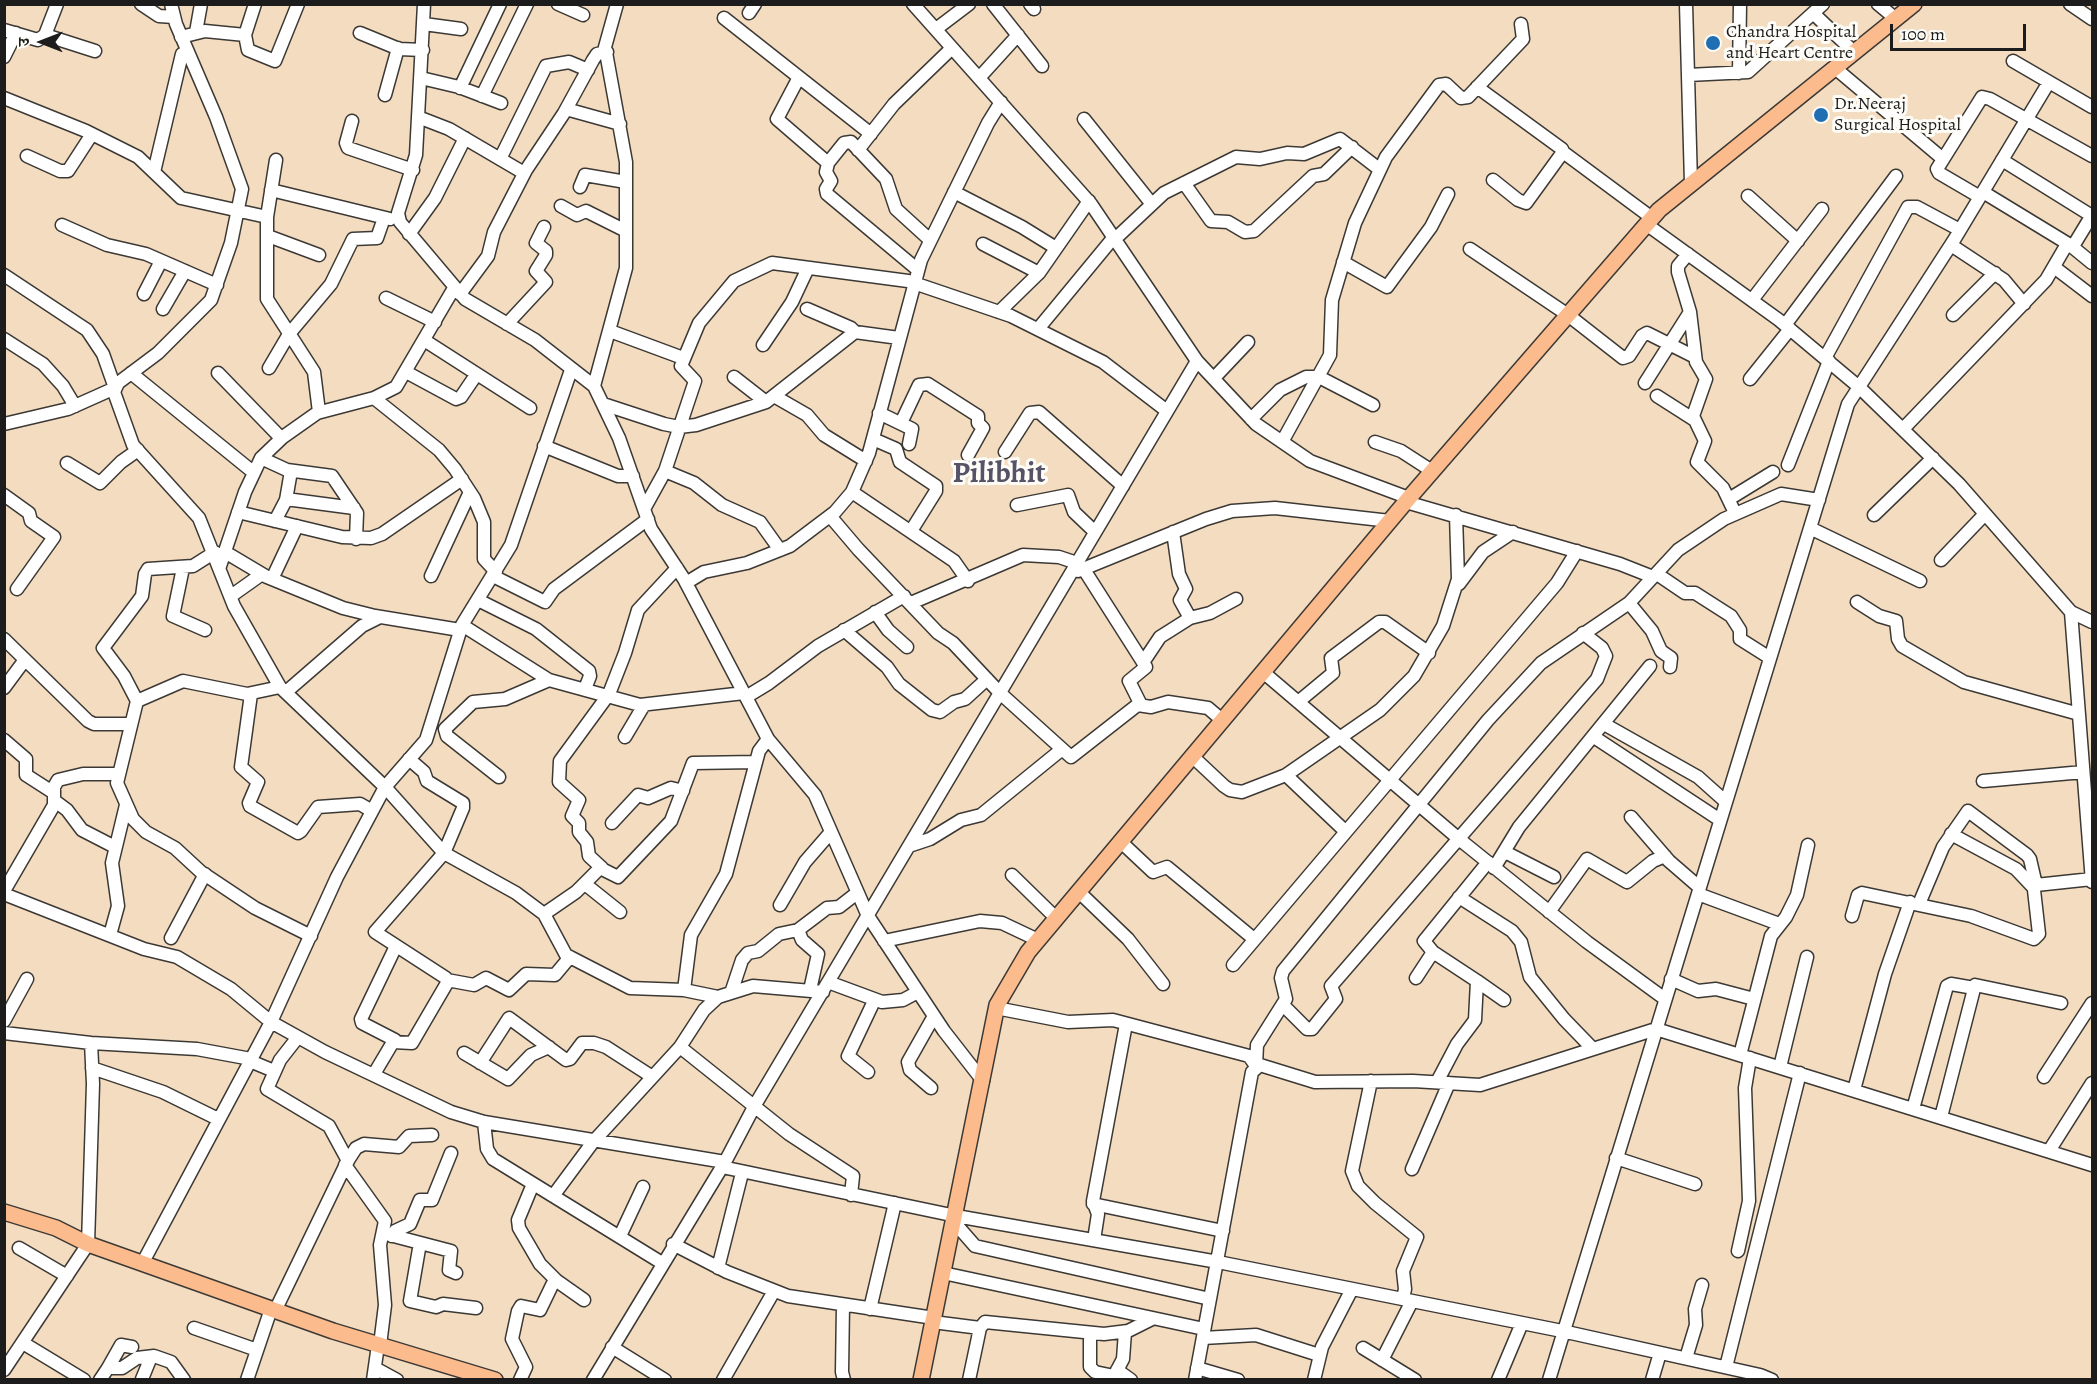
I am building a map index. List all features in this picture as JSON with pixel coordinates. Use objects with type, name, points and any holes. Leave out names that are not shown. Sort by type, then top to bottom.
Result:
[{"type":"main road","points":[[921,1380],[996,1008],[1028,952],[1432,471],[1649,221],[1691,183],[1914,4]]},
{"type":"main road","points":[[4,1212],[56,1228],[88,1244],[273,1310],[495,1380]]},
{"type":"street","points":[[4,57],[10,32],[38,40],[45,34],[57,4]]},
{"type":"street","points":[[4,424],[75,406],[115,388],[159,353],[211,300],[231,243],[242,189],[172,11],[155,14],[141,4]]},
{"type":"street","points":[[196,32],[201,4]]},
{"type":"street","points":[[255,4],[245,35],[248,50],[275,61],[298,4]]},
{"type":"street","points":[[424,4],[421,78],[412,170],[399,219],[457,291],[535,340],[594,386],[633,477],[651,529],[686,584],[768,739],[815,795],[868,916],[934,1016],[983,1081]]},
{"type":"street","points":[[460,88],[500,4]]},
{"type":"street","points":[[482,96],[527,4]]},
{"type":"street","points":[[558,4],[583,15]]},
{"type":"street","points":[[594,386],[624,277],[626,162],[605,47],[617,4]]},
{"type":"street","points":[[913,4],[1089,201],[1197,361],[1251,419],[1310,461],[1408,500],[1655,575],[1684,593],[1695,593],[1731,616],[1740,630],[1740,639],[1770,658]]},
{"type":"street","points":[[936,29],[969,4]]},
{"type":"street","points":[[993,4],[1042,66]]},
{"type":"street","points":[[1686,4],[1691,183]]},
{"type":"street","points":[[1739,73],[1740,4]]},
{"type":"street","points":[[1878,4],[1896,19]]},
{"type":"street","points":[[2070,4],[2092,19]]},
{"type":"street","points":[[1688,75],[1739,73],[1753,69],[1818,9],[1854,52]]},
{"type":"street","points":[[724,18],[798,79],[871,134]]},
{"type":"street","points":[[424,24],[461,29]]},
{"type":"street","points":[[1282,441],[1331,352],[1332,300],[1355,223],[1379,169],[1416,113],[1439,85],[1446,84],[1465,98],[1524,39],[1521,24]]},
{"type":"street","points":[[181,37],[196,32],[214,31],[245,35]]},
{"type":"street","points":[[360,33],[398,48],[423,50]]},
{"type":"street","points":[[45,34],[95,51]]},
{"type":"street","points":[[979,78],[1018,35]]},
{"type":"street","points":[[385,95],[398,48]]},
{"type":"street","points":[[858,150],[894,104],[952,48]]},
{"type":"street","points":[[607,52],[597,54],[566,109],[524,173],[494,232],[488,256],[457,291],[435,322],[396,387],[374,398],[319,412],[281,438],[261,458],[220,552],[220,566],[231,596],[283,690],[385,787],[444,853],[516,893],[544,914],[570,957],[630,988],[684,990],[718,997]]},
{"type":"street","points":[[154,172],[182,54],[189,55]]},
{"type":"street","points":[[2013,61],[2092,107]]},
{"type":"street","points":[[500,159],[546,66],[552,63],[570,62],[588,70]]},
{"type":"street","points":[[1835,68],[1943,159]]},
{"type":"street","points":[[421,78],[460,88],[501,103]]},
{"type":"street","points":[[798,79],[777,119],[828,163]]},
{"type":"street","points":[[1549,1380],[1562,1331],[1848,404],[1951,245],[2049,82]]},
{"type":"street","points":[[1478,87],[1562,149],[1688,255],[1788,327],[1859,387],[1933,458],[2071,612],[2092,621]]},
{"type":"street","points":[[2092,156],[2027,118],[1982,97],[1937,169],[1939,173],[2069,244],[2092,263]]},
{"type":"street","points":[[5,98],[92,134],[138,157],[181,198],[267,217]]},
{"type":"street","points":[[686,584],[704,572],[747,564],[799,541],[830,516],[852,492],[866,462],[873,439],[898,338],[918,270],[930,240],[1001,102]]},
{"type":"street","points":[[566,109],[620,124]]},
{"type":"street","points":[[418,117],[449,129],[524,173]]},
{"type":"street","points":[[1084,119],[1153,202]]},
{"type":"street","points":[[352,121],[346,142],[348,148],[412,170]]},
{"type":"street","points":[[27,156],[60,171],[68,171],[92,134]]},
{"type":"street","points":[[409,234],[435,198],[465,138]]},
{"type":"street","points":[[1038,329],[1115,238],[1153,202],[1184,183],[1236,157],[1260,159],[1287,153],[1304,154],[1340,139],[1379,169]]},
{"type":"street","points":[[918,270],[827,194],[826,189],[831,181],[826,172],[828,163],[844,143],[851,142],[886,179],[896,209],[930,240]]},
{"type":"street","points":[[1184,183],[1211,221],[1228,222],[1245,232],[1254,231],[1313,176],[1324,174],[1352,147]]},
{"type":"street","points":[[1493,180],[1518,200],[1526,203],[1563,152]]},
{"type":"street","points":[[276,160],[267,217],[267,299],[314,372],[319,412]]},
{"type":"street","points":[[1903,429],[2046,280],[2069,244],[2075,243],[2092,216],[2002,160]]},
{"type":"street","points":[[579,187],[585,175],[626,182]]},
{"type":"street","points":[[1750,379],[1896,176]]},
{"type":"street","points":[[271,190],[384,218],[399,219]]},
{"type":"street","points":[[954,192],[1022,227],[1056,248]]},
{"type":"street","points":[[1343,262],[1387,287],[1431,227],[1448,194]]},
{"type":"street","points":[[1748,196],[1798,241]]},
{"type":"street","points":[[999,312],[1039,273],[1089,201]]},
{"type":"street","points":[[561,206],[577,214],[586,211],[626,231]]},
{"type":"street","points":[[1788,465],[1827,360],[1908,207],[1917,207],[1960,230]]},
{"type":"street","points":[[1752,300],[1822,209]]},
{"type":"street","points":[[269,368],[289,334],[334,279],[352,239],[377,238],[384,218]]},
{"type":"street","points":[[62,225],[107,245],[141,252],[217,285]]},
{"type":"street","points":[[507,324],[546,282],[536,271],[546,255],[546,251],[536,243],[544,227]]},
{"type":"street","points":[[268,236],[319,255]]},
{"type":"street","points":[[983,244],[1039,273]]},
{"type":"street","points":[[1951,245],[1995,273],[2010,286],[2024,304]]},
{"type":"street","points":[[1470,249],[1568,315],[1623,358],[1629,356],[1645,334],[1695,357]]},
{"type":"street","points":[[1688,255],[1678,269],[1690,312],[1695,357],[1706,380],[1693,419]]},
{"type":"street","points":[[144,294],[161,261]]},
{"type":"street","points":[[374,398],[439,450],[462,479],[484,522],[484,559],[494,574],[545,603],[554,589],[646,514],[665,471],[694,381],[682,369],[683,358],[699,323],[734,281],[772,263],[914,283],[999,312],[1103,362],[1167,411]]},
{"type":"street","points":[[763,345],[792,302],[808,267]]},
{"type":"street","points":[[2054,267],[2092,296]]},
{"type":"street","points":[[163,309],[185,271]]},
{"type":"street","points":[[1953,315],[1995,273]]},
{"type":"street","points":[[4,275],[87,330],[103,354],[133,445],[199,518],[220,552],[267,577],[343,608],[381,617],[461,628],[549,680],[644,705],[745,695],[875,612],[968,581],[1023,555],[1059,557],[1077,568],[1144,661]]},
{"type":"street","points":[[386,298],[435,322]]},
{"type":"street","points":[[807,309],[855,332],[898,338]]},
{"type":"street","points":[[1645,383],[1690,312]]},
{"type":"street","points":[[610,331],[683,358]]},
{"type":"street","points":[[603,404],[679,427],[705,422],[770,399],[855,332]]},
{"type":"street","points":[[4,339],[43,364],[63,386],[75,406]]},
{"type":"street","points":[[424,340],[530,408]]},
{"type":"street","points":[[1214,378],[1248,342]]},
{"type":"street","points":[[592,1380],[723,1165],[825,987],[1077,568],[1095,532],[1197,361]]},
{"type":"street","points":[[142,1264],[271,1023],[337,877],[385,787],[426,740],[461,628],[511,545],[571,370]]},
{"type":"street","points":[[406,372],[456,399],[461,397],[476,375]]},
{"type":"street","points":[[131,373],[253,472]]},
{"type":"street","points":[[218,373],[281,438]]},
{"type":"street","points":[[734,377],[770,399],[807,415],[824,435],[866,462]]},
{"type":"street","points":[[1251,419],[1289,383],[1299,378],[1318,377],[1373,405]]},
{"type":"street","points":[[901,423],[919,385],[928,384],[978,416],[978,423],[983,428],[968,455]]},
{"type":"street","points":[[1658,396],[1693,419],[1705,441],[1697,462],[1723,488],[1729,499],[1731,515]]},
{"type":"street","points":[[1005,452],[1030,414],[1038,412],[1123,486]]},
{"type":"street","points":[[879,414],[912,429],[909,444]]},
{"type":"street","points":[[873,439],[896,449],[900,462],[936,486],[936,491],[911,531]]},
{"type":"street","points":[[1375,442],[1401,451],[1432,471]]},
{"type":"street","points":[[544,446],[618,476],[633,477]]},
{"type":"street","points":[[67,463],[100,483],[121,462],[138,450]]},
{"type":"street","points":[[261,458],[291,471],[330,474],[358,516],[356,539]]},
{"type":"street","points":[[1874,515],[1933,458]]},
{"type":"street","points":[[275,521],[286,499],[291,471]]},
{"type":"street","points":[[665,471],[694,483],[722,505],[760,522],[780,550]]},
{"type":"street","points":[[1729,499],[1773,472]]},
{"type":"street","points":[[238,512],[356,539],[371,538],[382,534],[462,479]]},
{"type":"street","points":[[431,576],[470,492]]},
{"type":"street","points":[[852,492],[960,566],[968,581]]},
{"type":"street","points":[[1238,1380],[1196,1374],[1252,1072],[1256,1066],[1257,1045],[1283,1005],[1286,996],[1281,978],[1283,971],[1488,720],[1541,663],[1629,603],[1678,550],[1731,515],[1781,494],[1819,500]]},
{"type":"street","points":[[1017,505],[1068,495],[1074,512],[1095,532]]},
{"type":"street","points":[[6,499],[29,513],[31,521],[54,537],[17,590]]},
{"type":"street","points":[[286,499],[354,508]]},
{"type":"street","points":[[1077,568],[1232,512],[1261,508],[1326,512],[1390,521]]},
{"type":"street","points":[[1941,560],[1985,514]]},
{"type":"street","points":[[1192,756],[1230,790],[1247,790],[1286,775],[1380,710],[1414,676],[1443,627],[1457,586],[1460,560],[1456,515]]},
{"type":"street","points":[[830,516],[907,600],[1000,693],[1068,756],[1076,755],[1138,705],[1141,701],[1129,681],[1144,670],[1144,661],[1160,637],[1190,618],[1213,612],[1236,599]]},
{"type":"street","points":[[231,596],[267,577],[297,526]]},
{"type":"street","points":[[1810,528],[1920,580]]},
{"type":"street","points":[[1173,532],[1179,574],[1186,589],[1180,600],[1190,618]]},
{"type":"street","points":[[1457,586],[1483,552],[1514,532]]},
{"type":"street","points":[[1233,965],[1557,583],[1577,551]]},
{"type":"street","points":[[220,552],[197,565],[148,569],[144,574],[142,596],[103,648],[124,676],[137,701],[117,774],[120,793],[140,826],[175,848],[205,874],[255,908],[311,936]]},
{"type":"street","points":[[183,567],[173,616],[205,630]]},
{"type":"street","points":[[677,568],[638,610],[609,694],[563,756],[560,784],[578,798],[572,816],[579,823],[579,832],[587,842],[589,856],[602,868],[618,877],[667,827],[691,767],[697,761],[756,762]]},
{"type":"street","points":[[478,600],[536,629],[589,671],[590,676],[585,689]]},
{"type":"street","points":[[1857,602],[1879,616],[1896,621],[1898,639],[1902,646],[1964,682],[2079,714]]},
{"type":"street","points":[[1629,603],[1652,631],[1661,651],[1671,658],[1670,667]]},
{"type":"street","points":[[875,612],[888,630],[907,647]]},
{"type":"street","points":[[2035,886],[2092,877],[2088,788],[2083,772],[2071,612]]},
{"type":"street","points":[[137,701],[187,680],[251,694],[283,690],[362,626],[381,617]]},
{"type":"street","points":[[1298,702],[1333,673],[1331,658],[1378,622],[1385,622],[1429,653]]},
{"type":"street","points":[[844,630],[887,667],[899,684],[932,710],[940,712],[954,702],[965,699],[987,679]]},
{"type":"street","points":[[1283,1005],[1307,1029],[1312,1029],[1335,1001],[1331,986],[1602,671],[1605,652],[1584,633]]},
{"type":"street","points":[[4,639],[88,721],[94,724],[130,724]]},
{"type":"street","points":[[4,688],[24,661]]},
{"type":"street","points":[[1504,1000],[1433,952],[1424,941],[1459,897],[1505,852],[1519,827],[1650,666]]},
{"type":"street","points":[[1263,672],[1459,839],[1550,912],[1665,999]]},
{"type":"street","points":[[499,777],[447,736],[445,729],[473,702],[505,699],[549,680]]},
{"type":"street","points":[[251,694],[241,767],[258,782],[249,803],[250,806],[298,833],[302,831],[318,807],[360,804],[372,811]]},
{"type":"street","points":[[1138,705],[1151,707],[1168,702],[1208,708],[1222,720]]},
{"type":"street","points":[[625,737],[644,705]]},
{"type":"street","points":[[1604,724],[1698,777],[1726,802]]},
{"type":"street","points":[[1594,737],[1720,820]]},
{"type":"street","points":[[684,990],[692,935],[726,874],[756,762],[762,746],[768,739]]},
{"type":"street","points":[[4,740],[26,759],[26,775],[55,797],[68,810],[82,830],[115,847]]},
{"type":"street","points":[[909,846],[936,836],[961,820],[981,815],[1061,750]]},
{"type":"street","points":[[409,759],[424,772],[427,780],[464,806],[444,853],[375,930],[447,980],[474,985],[486,978],[509,990],[526,975],[555,975],[570,957]]},
{"type":"street","points":[[1983,781],[2083,772]]},
{"type":"street","points":[[117,774],[83,774],[62,778],[55,783],[55,797],[4,892],[17,901],[144,949],[177,957],[231,989],[271,1023],[437,1107],[484,1122],[723,1165],[742,1173],[895,1203],[955,1219],[1218,1262],[1562,1331],[1726,1367],[1772,1380]]},
{"type":"street","points":[[1286,775],[1345,831]]},
{"type":"street","points":[[612,823],[638,795],[648,798],[671,788],[683,791]]},
{"type":"street","points":[[110,935],[118,906],[112,869],[126,804]]},
{"type":"street","points":[[1852,916],[1859,893],[1915,903],[1971,916],[2034,939],[2039,934],[2031,859],[1971,811],[1965,812],[1943,847],[1915,903],[1885,974],[1854,1090]]},
{"type":"street","points":[[1631,817],[1698,891],[1779,924]]},
{"type":"street","points":[[780,905],[805,862],[831,832]]},
{"type":"street","points":[[1951,834],[2016,869],[2035,886]]},
{"type":"street","points":[[1120,841],[1153,872],[1167,867],[1254,939]]},
{"type":"street","points":[[1738,1251],[1749,1200],[1745,1056],[1754,999],[1771,936],[1797,895],[1808,845]]},
{"type":"street","points":[[1505,852],[1554,878]]},
{"type":"street","points":[[1550,912],[1587,859],[1627,882],[1653,861],[1665,856]]},
{"type":"street","points":[[544,914],[585,884],[602,868]]},
{"type":"street","points":[[171,938],[205,874]]},
{"type":"street","points":[[1012,875],[1056,918]]},
{"type":"street","points":[[585,884],[620,912]]},
{"type":"street","points":[[1078,891],[1128,939],[1163,984]]},
{"type":"street","points":[[731,993],[744,957],[751,951],[759,951],[779,934],[798,930],[827,908],[838,907],[857,893]]},
{"type":"street","points":[[1459,897],[1512,931],[1521,942],[1530,977],[1558,1013],[1593,1049]]},
{"type":"street","points":[[884,941],[980,921],[1010,926],[1038,940]]},
{"type":"street","points":[[798,930],[802,940],[818,954],[810,990]]},
{"type":"street","points":[[396,946],[361,1019],[362,1023],[395,1040],[412,1043],[447,980]]},
{"type":"street","points":[[1416,978],[1433,952]]},
{"type":"street","points":[[1780,1067],[1807,957]]},
{"type":"street","points":[[4,1021],[27,978]]},
{"type":"street","points":[[1671,980],[1698,991],[1716,989],[1754,999]]},
{"type":"street","points":[[1412,1169],[1457,1044],[1476,1018],[1478,981]]},
{"type":"street","points":[[1913,1108],[1947,986],[1951,984],[1974,988]]},
{"type":"street","points":[[1941,1117],[1975,985],[1981,984],[2061,1003]]},
{"type":"street","points":[[553,1196],[592,1142],[680,1047],[704,1010],[718,997],[753,986],[810,990],[825,987],[874,1001],[903,1000],[918,992]]},
{"type":"street","points":[[868,1072],[848,1056],[874,1001]]},
{"type":"street","points":[[2044,1077],[2092,1003]]},
{"type":"street","points":[[996,1008],[1068,1022],[1107,1020],[1126,1024],[1249,1056],[1256,1066]]},
{"type":"street","points":[[931,1088],[910,1070],[908,1062],[934,1016]]},
{"type":"street","points":[[480,1063],[509,1017],[568,1060],[582,1043],[600,1044],[651,1076]]},
{"type":"street","points":[[1094,1240],[1098,1214],[1093,1204],[1126,1024]]},
{"type":"street","points":[[1256,1066],[1264,1065],[1315,1082],[1480,1084],[1656,1029],[2092,1165]]},
{"type":"street","points":[[4,1033],[91,1043],[197,1049],[251,1060],[274,1071]]},
{"type":"street","points":[[298,1037],[274,1071],[267,1086],[269,1092],[329,1126],[346,1163],[384,1217],[387,1235],[380,1253],[385,1305],[374,1374],[397,1380]]},
{"type":"street","points":[[374,1074],[395,1040]]},
{"type":"street","points":[[4,1370],[88,1244],[91,1043]]},
{"type":"street","points":[[464,1053],[508,1078],[531,1054],[549,1047]]},
{"type":"street","points":[[680,1047],[789,1134],[853,1176],[851,1195]]},
{"type":"street","points":[[92,1068],[163,1092],[218,1119]]},
{"type":"street","points":[[1726,1367],[1800,1073]]},
{"type":"street","points":[[1371,1082],[1352,1171],[1358,1186],[1417,1237],[1403,1271],[1407,1300],[1382,1360]]},
{"type":"street","points":[[2049,1151],[2092,1083]]},
{"type":"street","points":[[484,1122],[487,1149],[493,1159],[662,1263]]},
{"type":"street","points":[[247,1380],[273,1310],[346,1163],[362,1144],[399,1147],[409,1136],[432,1135]]},
{"type":"street","points":[[387,1235],[410,1224],[420,1200],[432,1200],[451,1153]]},
{"type":"street","points":[[1616,1158],[1695,1184]]},
{"type":"street","points":[[718,1268],[742,1173]]},
{"type":"street","points":[[533,1184],[518,1224],[538,1262],[555,1279],[584,1300]]},
{"type":"street","points":[[620,1236],[643,1186]]},
{"type":"street","points":[[870,1309],[895,1203]]},
{"type":"street","points":[[1093,1204],[1223,1231]]},
{"type":"street","points":[[955,1219],[969,1242],[975,1246],[1210,1299]]},
{"type":"street","points":[[387,1235],[451,1251],[449,1270],[456,1274]]},
{"type":"street","points":[[420,1243],[410,1301],[436,1308],[443,1304],[476,1308]]},
{"type":"street","points":[[673,1244],[718,1268],[774,1291],[807,1300],[980,1328]]},
{"type":"street","points":[[19,1248],[67,1276]]},
{"type":"street","points":[[943,1273],[1152,1319],[1203,1334],[1256,1335],[1319,1355]]},
{"type":"street","points":[[519,1380],[526,1367],[512,1339],[518,1311],[521,1306],[540,1310],[555,1279]]},
{"type":"street","points":[[1686,1358],[1696,1324],[1695,1309],[1702,1285]]},
{"type":"street","points":[[1314,1380],[1319,1355],[1352,1289]]},
{"type":"street","points":[[723,1380],[774,1291]]},
{"type":"street","points":[[843,1305],[842,1372],[844,1380]]},
{"type":"street","points":[[969,1380],[980,1328],[985,1322],[1090,1333],[1125,1332],[1152,1319]]},
{"type":"street","points":[[1498,1380],[1522,1323]]},
{"type":"street","points":[[194,1328],[257,1350]]},
{"type":"street","points":[[1115,1375],[1123,1359],[1125,1332]]},
{"type":"street","points":[[1090,1333],[1090,1367],[1095,1372],[1131,1380]]},
{"type":"street","points":[[22,1343],[84,1380]]},
{"type":"street","points":[[100,1380],[121,1345],[132,1347]]},
{"type":"street","points":[[612,1347],[665,1380]]},
{"type":"street","points":[[1363,1348],[1414,1380]]},
{"type":"street","points":[[1652,1380],[1660,1353]]},
{"type":"street","points":[[108,1368],[122,1368],[137,1358],[151,1357],[171,1362],[176,1372],[185,1379]]},
{"type":"street","points":[[142,1378],[151,1357]]},
{"type":"place","name":"Chandra Hospital and Heart Centre","points":[[1713,43]]},
{"type":"place","name":"Dr.Neeraj Surgical Hospital","points":[[1821,115]]},
{"type":"district","name":"Pilibhit","points":[[999,475]]}]
